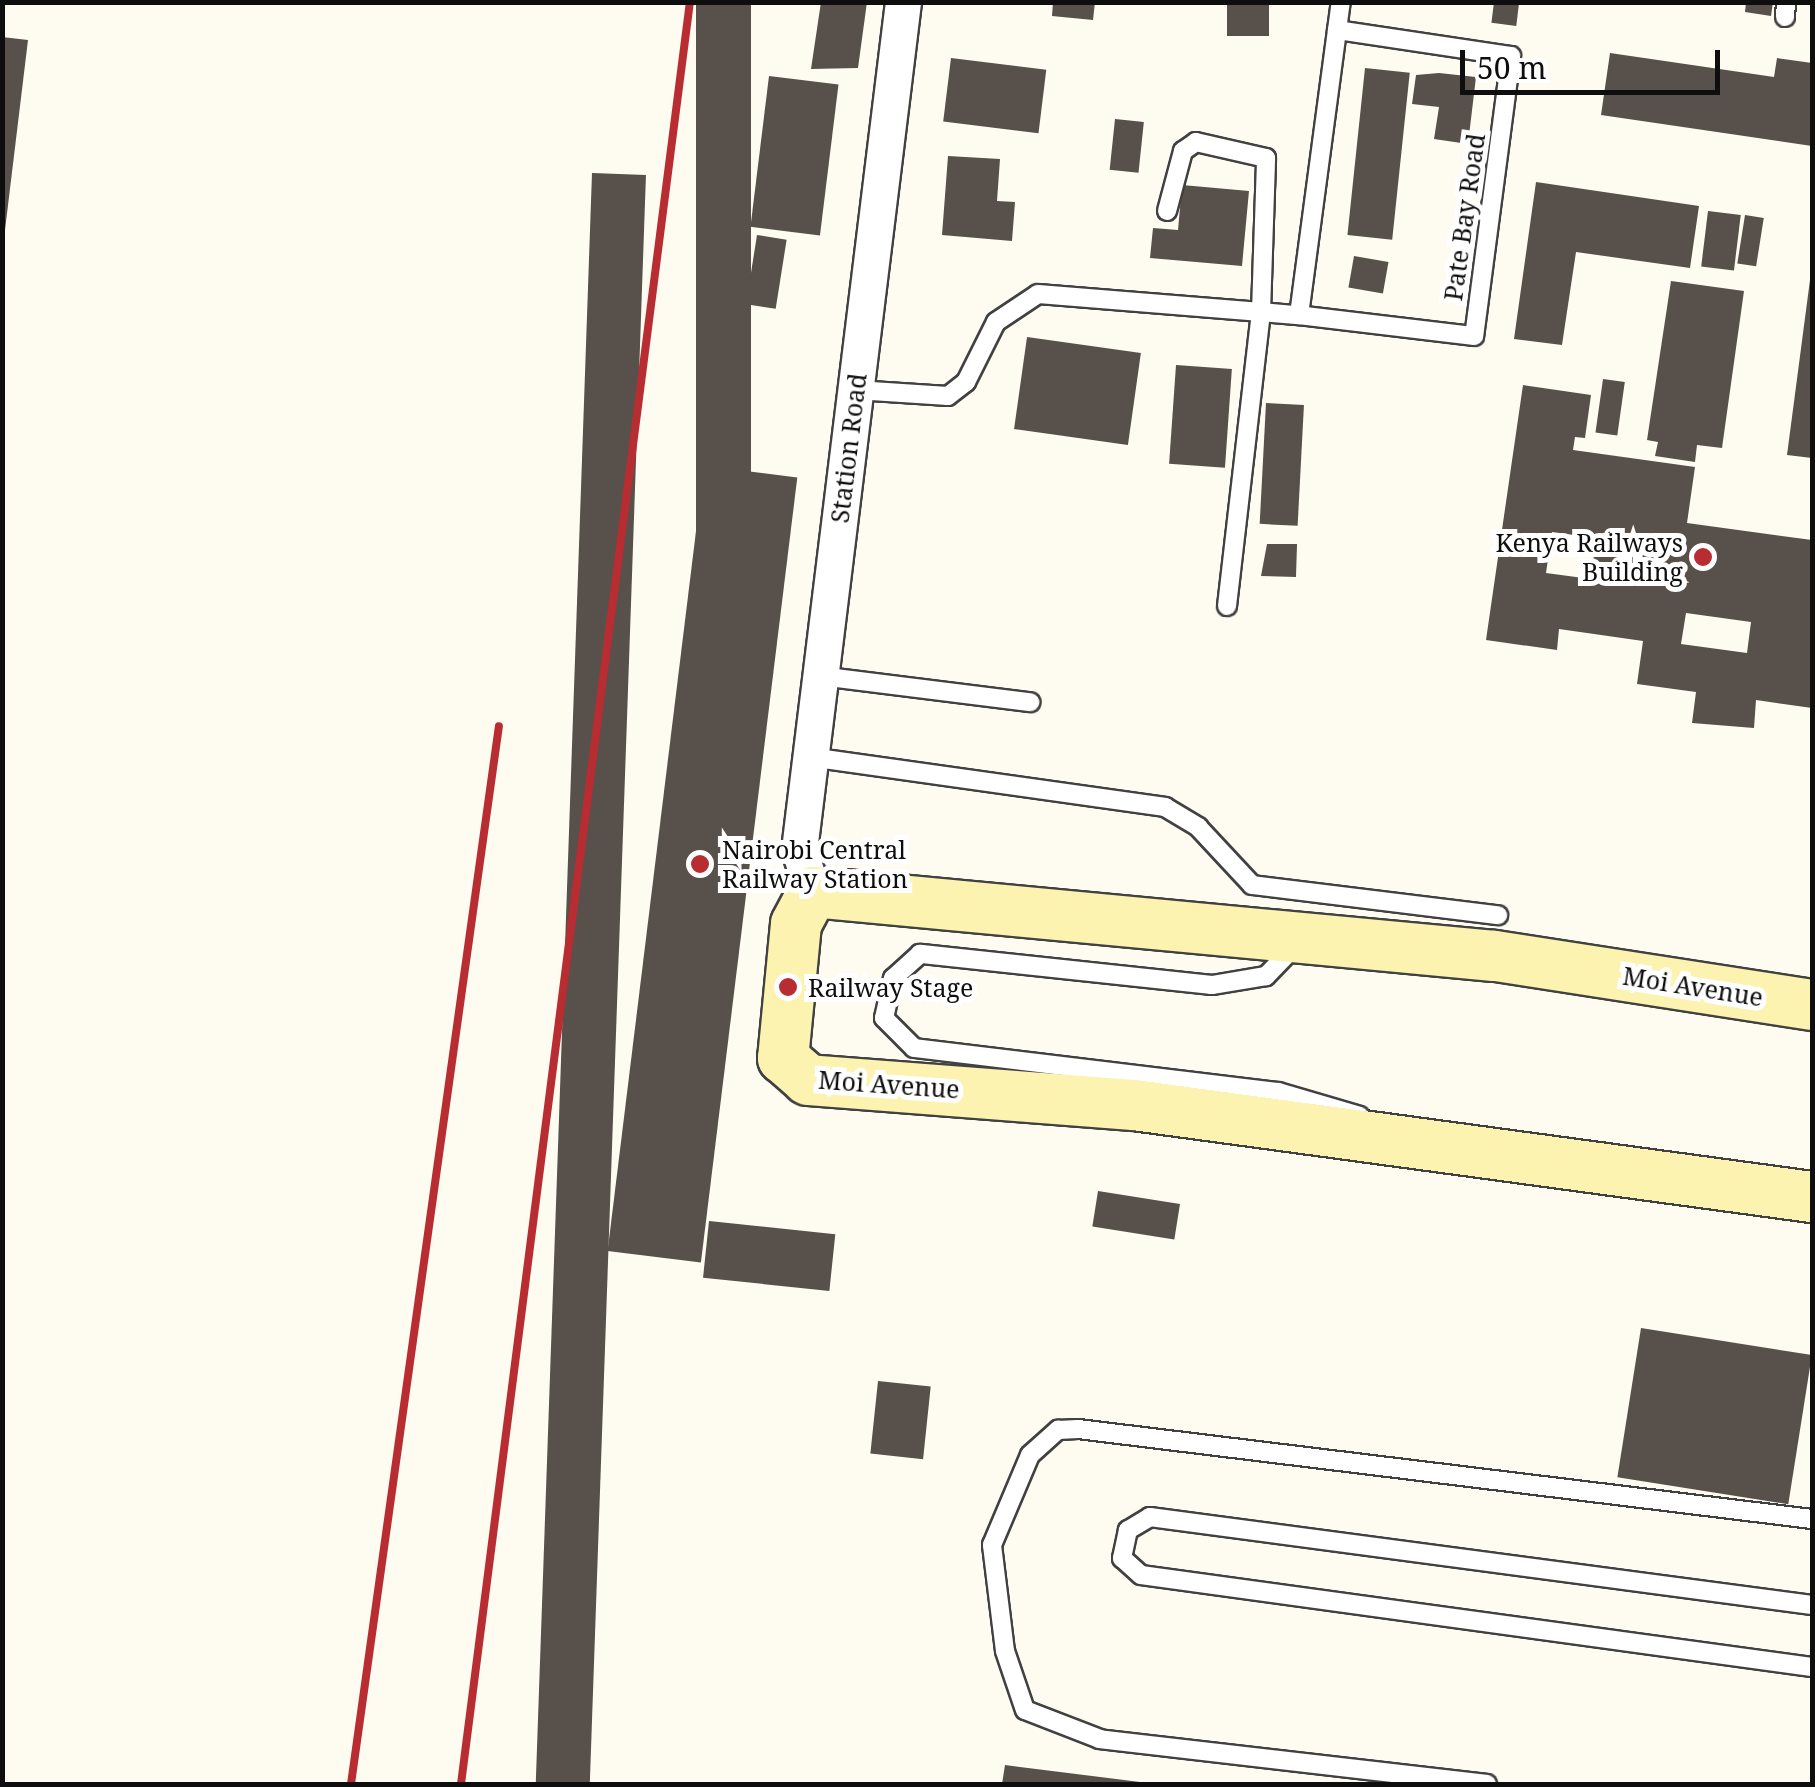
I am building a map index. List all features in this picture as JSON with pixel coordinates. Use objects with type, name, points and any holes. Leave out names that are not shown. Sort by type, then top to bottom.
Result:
[{"type":"street","name":"Station Road","points":[[813,892],[799,850],[904,2]]},
{"type":"street","name":"Moi Avenue","points":[[1812,1005],[1494,956],[813,892],[796,924],[783,1058],[808,1080],[1134,1105],[1812,1197]]},
{"type":"lane","points":[[856,390],[948,396],[966,382],[996,322],[1038,294],[1298,315],[1340,2]]},
{"type":"lane","name":"Pate Bay Road","points":[[1298,315],[1474,336],[1511,56],[1337,30]]},
{"type":"lane","points":[[1167,210],[1183,150],[1196,142],[1266,158],[1262,312],[1228,606]]},
{"type":"lane","points":[[820,676],[1030,702]]},
{"type":"lane","points":[[810,757],[1164,807],[1198,827],[1252,885],[1498,915]]},
{"type":"lane","points":[[1303,938],[1266,976],[1212,985],[920,954],[894,978],[884,1018],[914,1048],[1310,1098],[1398,1141]]},
{"type":"lane","points":[[1488,1784],[1100,1739],[1025,1710],[1004,1651],[992,1545],[1030,1455],[1058,1430],[1078,1429],[1812,1519]]},
{"type":"lane","points":[[1812,1604],[1150,1518],[1128,1530],[1122,1558],[1141,1575],[1812,1667]]},
{"type":"building","points":[[696,2],[751,2],[751,766],[696,766]]},
{"type":"building","points":[[821,2],[867,2],[858,68],[811,69]]},
{"type":"building","points":[[1053,2],[1095,2],[1093,20],[1052,16]]},
{"type":"building","points":[[1227,2],[1269,2],[1269,36],[1227,36]]},
{"type":"building","points":[[1494,2],[1519,5],[1516,26],[1491,23]]},
{"type":"building","points":[[1746,2],[1773,2],[1771,16],[1745,12]]},
{"type":"building","points":[[2,37],[28,40],[5,230],[2,230]]},
{"type":"building","points":[[1610,53],[1774,77],[1777,58],[1812,63],[1812,146],[1601,115]]},
{"type":"building","points":[[951,58],[1046,70],[1038,133],[943,122]]},
{"type":"building","points":[[1365,68],[1410,73],[1392,240],[1347,235]]},
{"type":"building","points":[[1416,75],[1476,77],[1468,144],[1434,139],[1439,107],[1412,104]]},
{"type":"building","points":[[769,76],[838,85],[820,235],[750,227]]},
{"type":"building","points":[[1115,119],[1144,122],[1139,173],[1110,170]]},
{"type":"building","points":[[948,156],[1000,159],[997,201],[1015,202],[1012,241],[942,235]]},
{"type":"building","points":[[592,173],[646,175],[590,1784],[536,1784]]},
{"type":"building","points":[[1536,182],[1699,206],[1690,268],[1576,252],[1562,345],[1514,339]]},
{"type":"building","points":[[1182,185],[1249,191],[1242,266],[1150,258],[1153,228],[1178,230]]},
{"type":"building","points":[[1708,211],[1741,215],[1734,271],[1701,267]]},
{"type":"building","points":[[1745,215],[1764,218],[1756,266],[1737,263]]},
{"type":"building","points":[[757,235],[787,240],[776,309],[746,304]]},
{"type":"building","points":[[1354,256],[1388,262],[1383,294],[1348,288]]},
{"type":"building","points":[[1812,280],[1812,458],[1787,455]]},
{"type":"building","points":[[1671,281],[1744,291],[1722,448],[1697,445],[1695,462],[1655,456],[1658,442],[1647,440]]},
{"type":"building","points":[[1027,337],[1141,353],[1128,445],[1014,429]]},
{"type":"building","points":[[1176,365],[1232,369],[1225,468],[1169,464]]},
{"type":"building","points":[[1603,379],[1625,382],[1617,436],[1595,432]]},
{"type":"building","name":"Kenya Railways Building","points":[[1523,385],[1591,395],[1585,438],[1575,437],[1573,450],[1695,467],[1687,523],[1812,540],[1812,708],[1756,700],[1754,728],[1692,723],[1696,692],[1637,684],[1643,641],[1559,629],[1557,650],[1486,640]],"holes":[[[1552,532],[1596,538],[1591,579],[1546,573]],[[1686,613],[1751,622],[1747,653],[1681,644]]]},
{"type":"building","points":[[1266,403],[1304,405],[1298,526],[1260,524]]},
{"type":"building","name":"Nairobi Central Railway Station","points":[[704,466],[797,477],[701,1263],[608,1251]]},
{"type":"building","points":[[1267,544],[1297,544],[1296,577],[1261,576]]},
{"type":"building","points":[[1098,1191],[1180,1204],[1174,1240],[1092,1227]]},
{"type":"building","points":[[709,1221],[835,1234],[829,1291],[703,1278]]},
{"type":"building","points":[[1641,1328],[1812,1355],[1788,1504],[1617,1477]]},
{"type":"building","points":[[878,1381],[931,1387],[923,1459],[870,1454]]},
{"type":"building","points":[[1005,1765],[1140,1782],[1140,1784],[1002,1784]]},
{"type":"railway","points":[[461,1784],[690,2]]},
{"type":"railway","points":[[351,1784],[499,726]]},
{"type":"place","name":"Kenya Railways Building","points":[[1703,557]]},
{"type":"place","name":"Nairobi Central Railway Station","points":[[700,864]]},
{"type":"place","name":"Railway Stage","points":[[788,987]]}]
